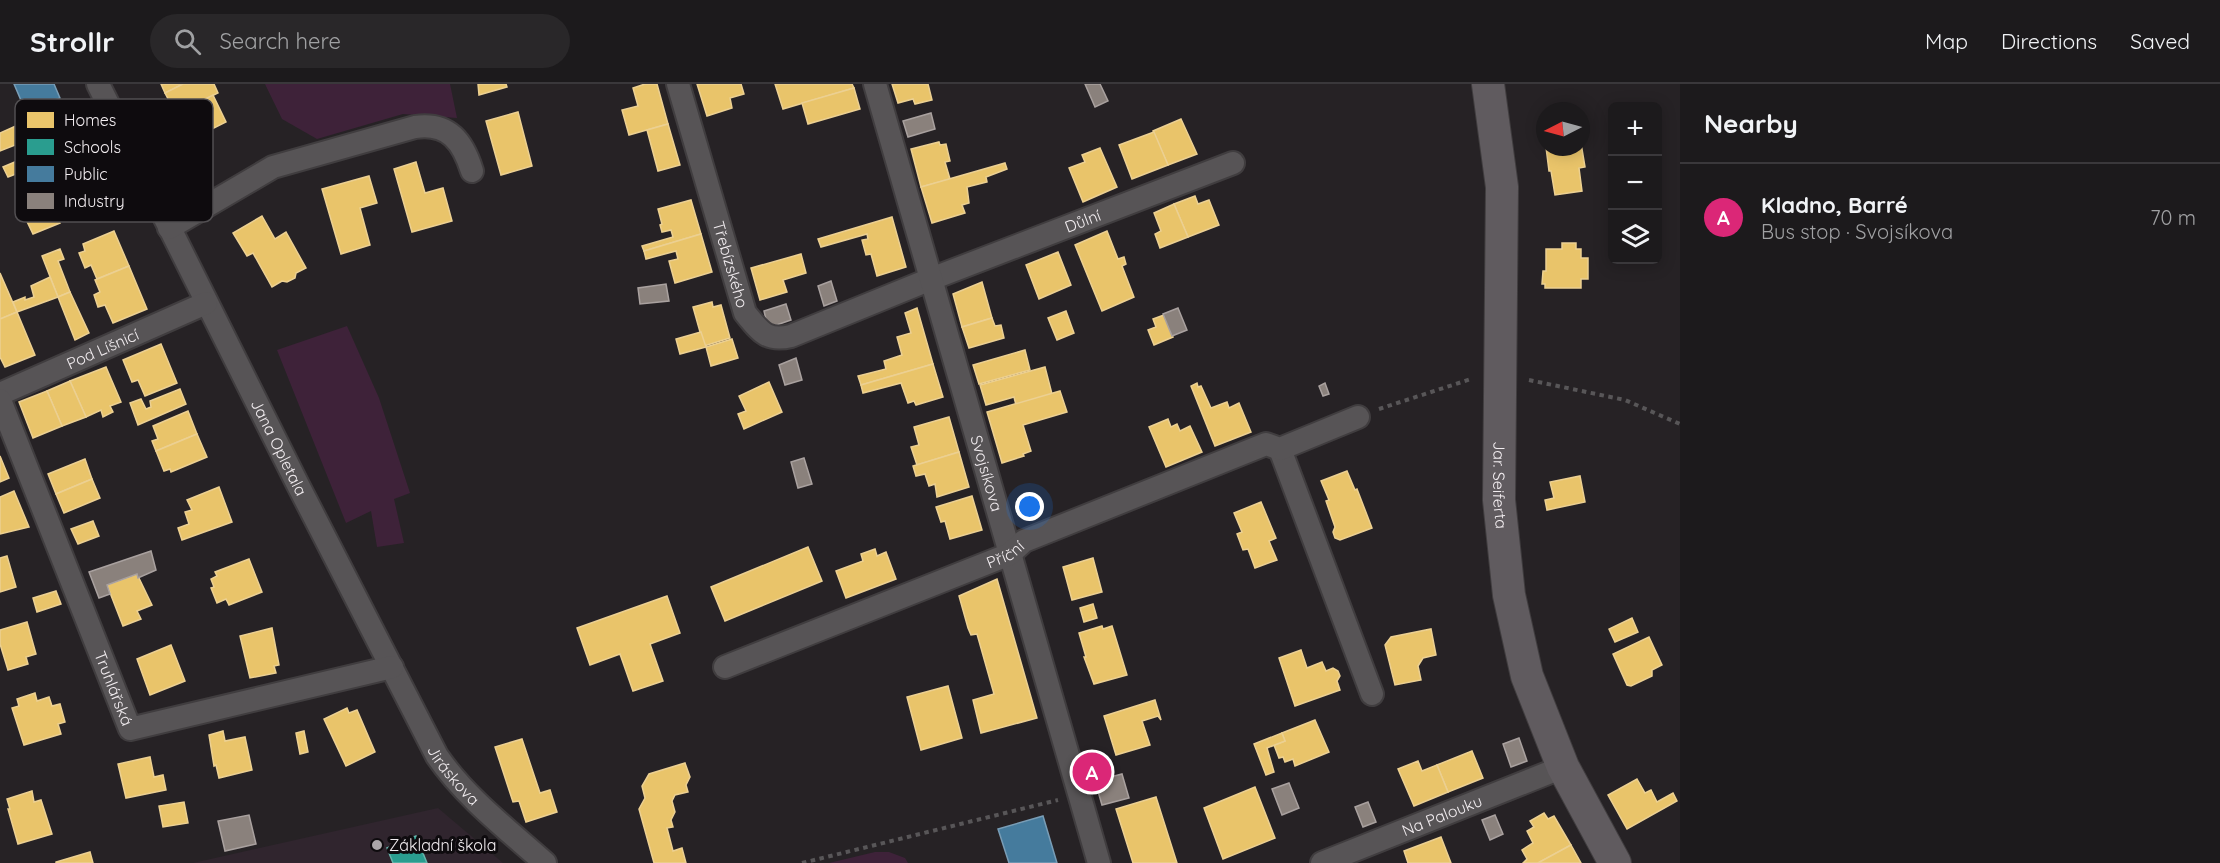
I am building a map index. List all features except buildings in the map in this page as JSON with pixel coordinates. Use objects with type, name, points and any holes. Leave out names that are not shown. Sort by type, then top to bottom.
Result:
[{"type":"street","name":"Jana Opletala","points":[[98,84],[105,99]]},
{"type":"street","name":"Třebízského","points":[[678,84],[745,313],[764,335],[778,339],[791,336],[931,279]]},
{"type":"street","name":"Svojsíkova","points":[[875,84],[1099,863]]},
{"type":"street","name":"Jar. Seiferta","points":[[1488,84],[1502,187],[1498,500],[1509,595],[1527,676],[1563,767],[1615,863]]},
{"type":"street","points":[[213,202],[273,167],[415,127],[433,127],[449,133],[465,150],[472,171]]},
{"type":"street","name":"Důlní","points":[[931,279],[1233,163]]},
{"type":"street","name":"Jana Opletala","points":[[166,222],[392,667]]},
{"type":"street","points":[[169,228],[179,222]]},
{"type":"street","name":"Pod Líšnicí","points":[[0,394],[206,303]]},
{"type":"street","name":"Truhlářská","points":[[0,400],[130,729],[392,667]]},
{"type":"street","name":"Příční","points":[[725,667],[1010,554],[1024,541],[1266,444],[1280,449],[1358,417]]},
{"type":"street","points":[[1280,449],[1372,694]]},
{"type":"street","name":"Jiráskova","points":[[392,667],[425,735],[450,775],[473,800],[545,863]]},
{"type":"street","name":"Na Palouku","points":[[1322,863],[1563,767]]},
{"type":"path","points":[[802,863],[1079,795]]},
{"type":"shaded area","points":[[265,84],[450,84],[457,118],[403,114],[317,139],[282,119]]},
{"type":"shaded area","points":[[347,326],[379,398],[410,493],[394,499],[404,543],[377,547],[371,511],[346,523],[277,350]]},
{"type":"shaded area","name":"Základní škola","points":[[438,808],[503,863],[193,863]]},
{"type":"shaded area","points":[[875,852],[889,852],[905,858],[908,863],[829,863]]},
{"type":"place","name":"Kladno, Barré","points":[[1092,772]]},
{"type":"place","name":"Základní škola","points":[[377,845]]}]
